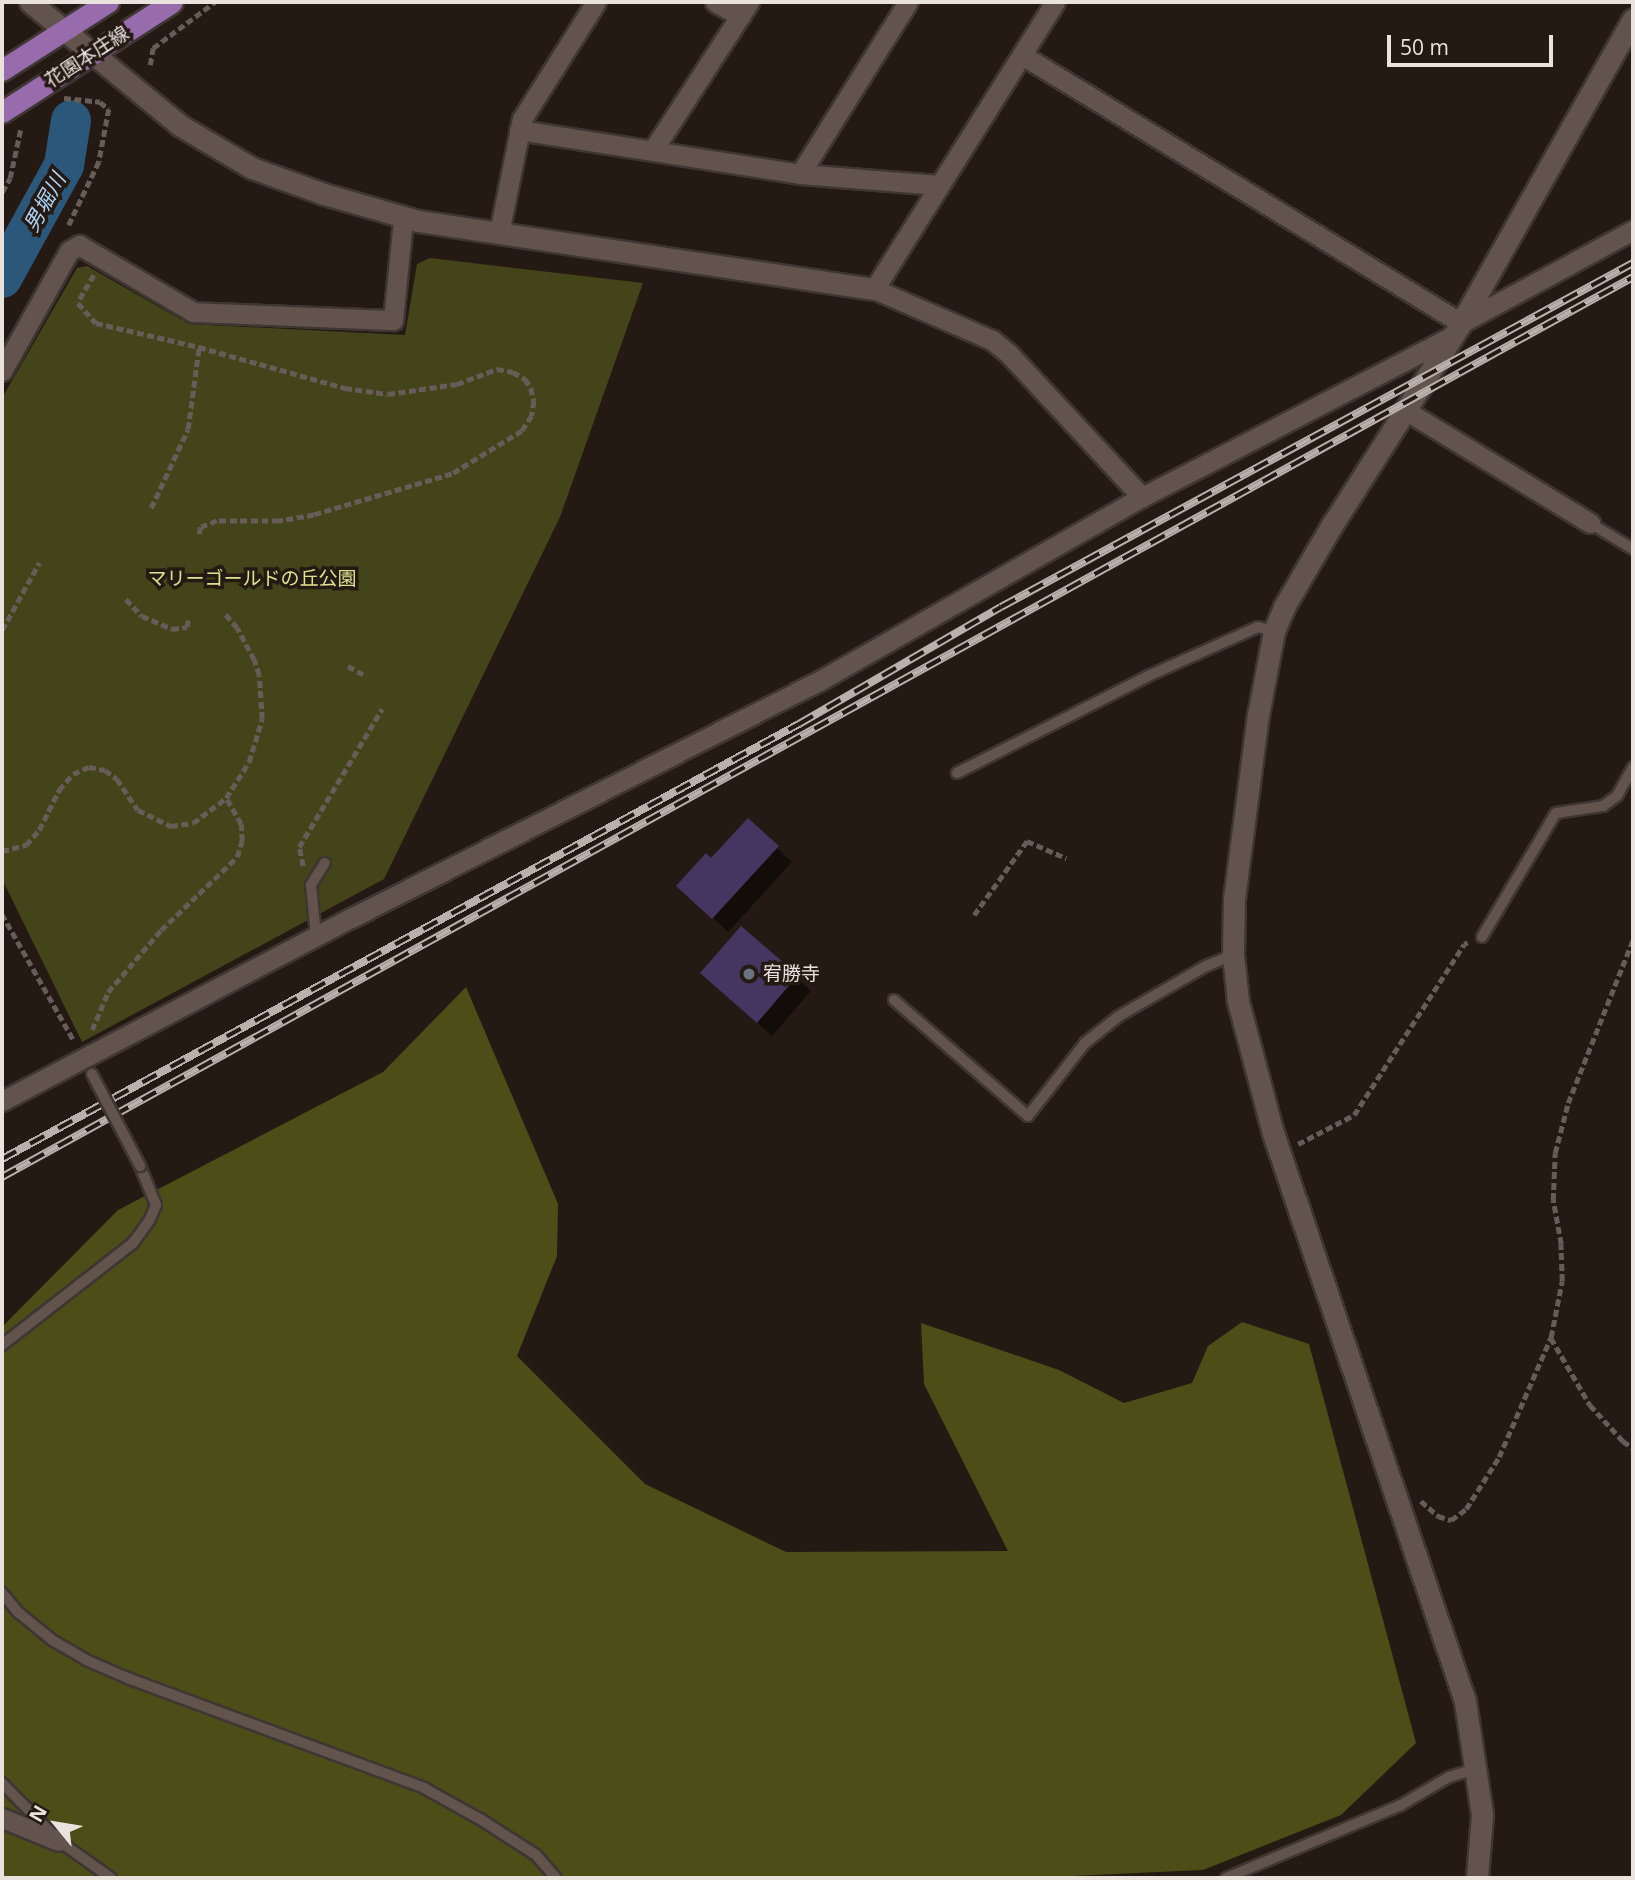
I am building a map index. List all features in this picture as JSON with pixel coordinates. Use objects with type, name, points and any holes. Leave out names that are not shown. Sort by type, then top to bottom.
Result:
[{"type":"main road","name":"花園本庄線","points":[[2,70],[60,26],[108,2]]},
{"type":"main road","name":"花園本庄線","points":[[2,112],[172,2]]},
{"type":"street","points":[[30,2],[181,126],[252,168],[403,219],[874,289],[992,340],[1009,354],[1142,497]]},
{"type":"street","points":[[499,233],[522,119],[596,2]]},
{"type":"street","points":[[653,150],[745,9],[715,2]]},
{"type":"street","points":[[800,174],[908,2]]},
{"type":"street","points":[[874,289],[1055,2]]},
{"type":"street","points":[[1477,1878],[1482,1814],[1465,1702],[1280,1153],[1238,1001],[1233,955],[1234,899],[1258,715],[1274,631],[1332,525],[1457,330],[1633,19]]},
{"type":"street","points":[[1022,55],[1457,330]]},
{"type":"street","points":[[519,130],[800,174],[939,185]]},
{"type":"street","points":[[2,371],[69,251],[79,245],[192,312],[393,320],[403,219]]},
{"type":"street","points":[[2,1101],[89,1061],[316,936],[819,681],[1142,497],[1457,330],[1633,230]]},
{"type":"street","points":[[1405,410],[1590,523]]},
{"type":"street","points":[[2,1818],[59,1841]]},
{"type":"lane","points":[[1590,523],[1633,549]]},
{"type":"lane","points":[[957,773],[1148,676],[1258,627],[1274,631]]},
{"type":"lane","points":[[1482,937],[1556,813],[1602,806],[1617,796],[1633,767]]},
{"type":"lane","points":[[316,936],[311,885],[325,863]]},
{"type":"lane","points":[[894,1000],[1028,1116],[1084,1043],[1110,1023],[1172,985],[1233,955]]},
{"type":"lane","points":[[2,1345],[133,1243],[149,1221],[156,1205],[89,1061]]},
{"type":"lane","points":[[2,1593],[19,1614],[52,1640],[86,1660],[130,1679],[424,1788],[480,1819],[536,1855],[555,1878]]},
{"type":"lane","points":[[1226,1878],[1401,1804],[1449,1777],[1476,1768]]},
{"type":"lane","points":[[2,1783],[59,1841],[111,1878]]},
{"type":"path","points":[[150,65],[153,48],[215,2]]},
{"type":"path","points":[[54,104],[65,97],[100,102],[109,108],[99,162],[68,227]]},
{"type":"path","points":[[12,131],[32,119]]},
{"type":"path","points":[[2,192],[10,178],[21,127]]},
{"type":"path","points":[[103,259],[79,303],[96,323],[199,347],[345,388],[388,394],[457,384],[497,369],[513,372],[525,379],[534,401],[532,416],[522,431],[452,474],[314,515],[279,521],[217,521],[201,527],[199,536]]},
{"type":"path","points":[[151,508],[188,429],[199,347]]},
{"type":"path","points":[[2,631],[38,563]]},
{"type":"path","points":[[126,599],[142,616],[172,629],[187,627],[188,620]]},
{"type":"path","points":[[2,851],[26,845],[39,830],[59,790],[73,774],[89,767],[105,770],[117,779],[138,810],[171,826],[193,823],[226,798],[249,762],[262,719],[259,675],[254,660],[237,628],[224,613]]},
{"type":"path","points":[[348,666],[366,677]]},
{"type":"path","points":[[303,866],[299,846],[382,709]]},
{"type":"path","points":[[89,1061],[92,1031],[108,992],[161,930],[237,857],[242,841],[242,824],[226,798]]},
{"type":"path","points":[[974,915],[1027,841],[1066,858]]},
{"type":"path","points":[[2,914],[89,1061]]},
{"type":"path","points":[[1280,1153],[1354,1115],[1464,944],[1482,937]]},
{"type":"path","points":[[1397,1494],[1414,1496],[1438,1516],[1451,1520],[1466,1509],[1499,1457],[1551,1338],[1562,1281],[1561,1244],[1553,1200],[1555,1153],[1567,1103],[1633,940]]},
{"type":"path","points":[[1551,1338],[1590,1405],[1623,1441],[1633,1448]]},
{"type":"green space","name":"マリーゴールドの丘公園","points":[[430,258],[643,283],[560,517],[384,879],[82,1042],[2,879],[2,398],[77,268],[87,266],[189,324],[405,335],[417,264]]},
{"type":"shaded area","points":[[466,987],[558,1204],[557,1256],[517,1356],[645,1484],[786,1552],[1008,1551],[924,1384],[921,1323],[1059,1370],[1124,1403],[1192,1383],[1208,1346],[1242,1322],[1309,1344],[1416,1743],[1341,1815],[1203,1870],[1028,1878],[2,1878],[2,1327],[118,1210],[383,1072]]},
{"type":"building","points":[[748,818],[779,846],[712,919],[676,886],[706,853],[711,858]]},
{"type":"building","name":"宥勝寺","points":[[741,926],[798,975],[757,1023],[700,973]]},
{"type":"waterway","name":"男堀川","points":[[2,278],[64,165],[71,121]]},
{"type":"railway","points":[[2,1159],[799,724],[1001,607],[1633,263]]},
{"type":"railway","points":[[2,1177],[1633,277]]},
{"type":"place","name":"宥勝寺","points":[[749,974]]}]
